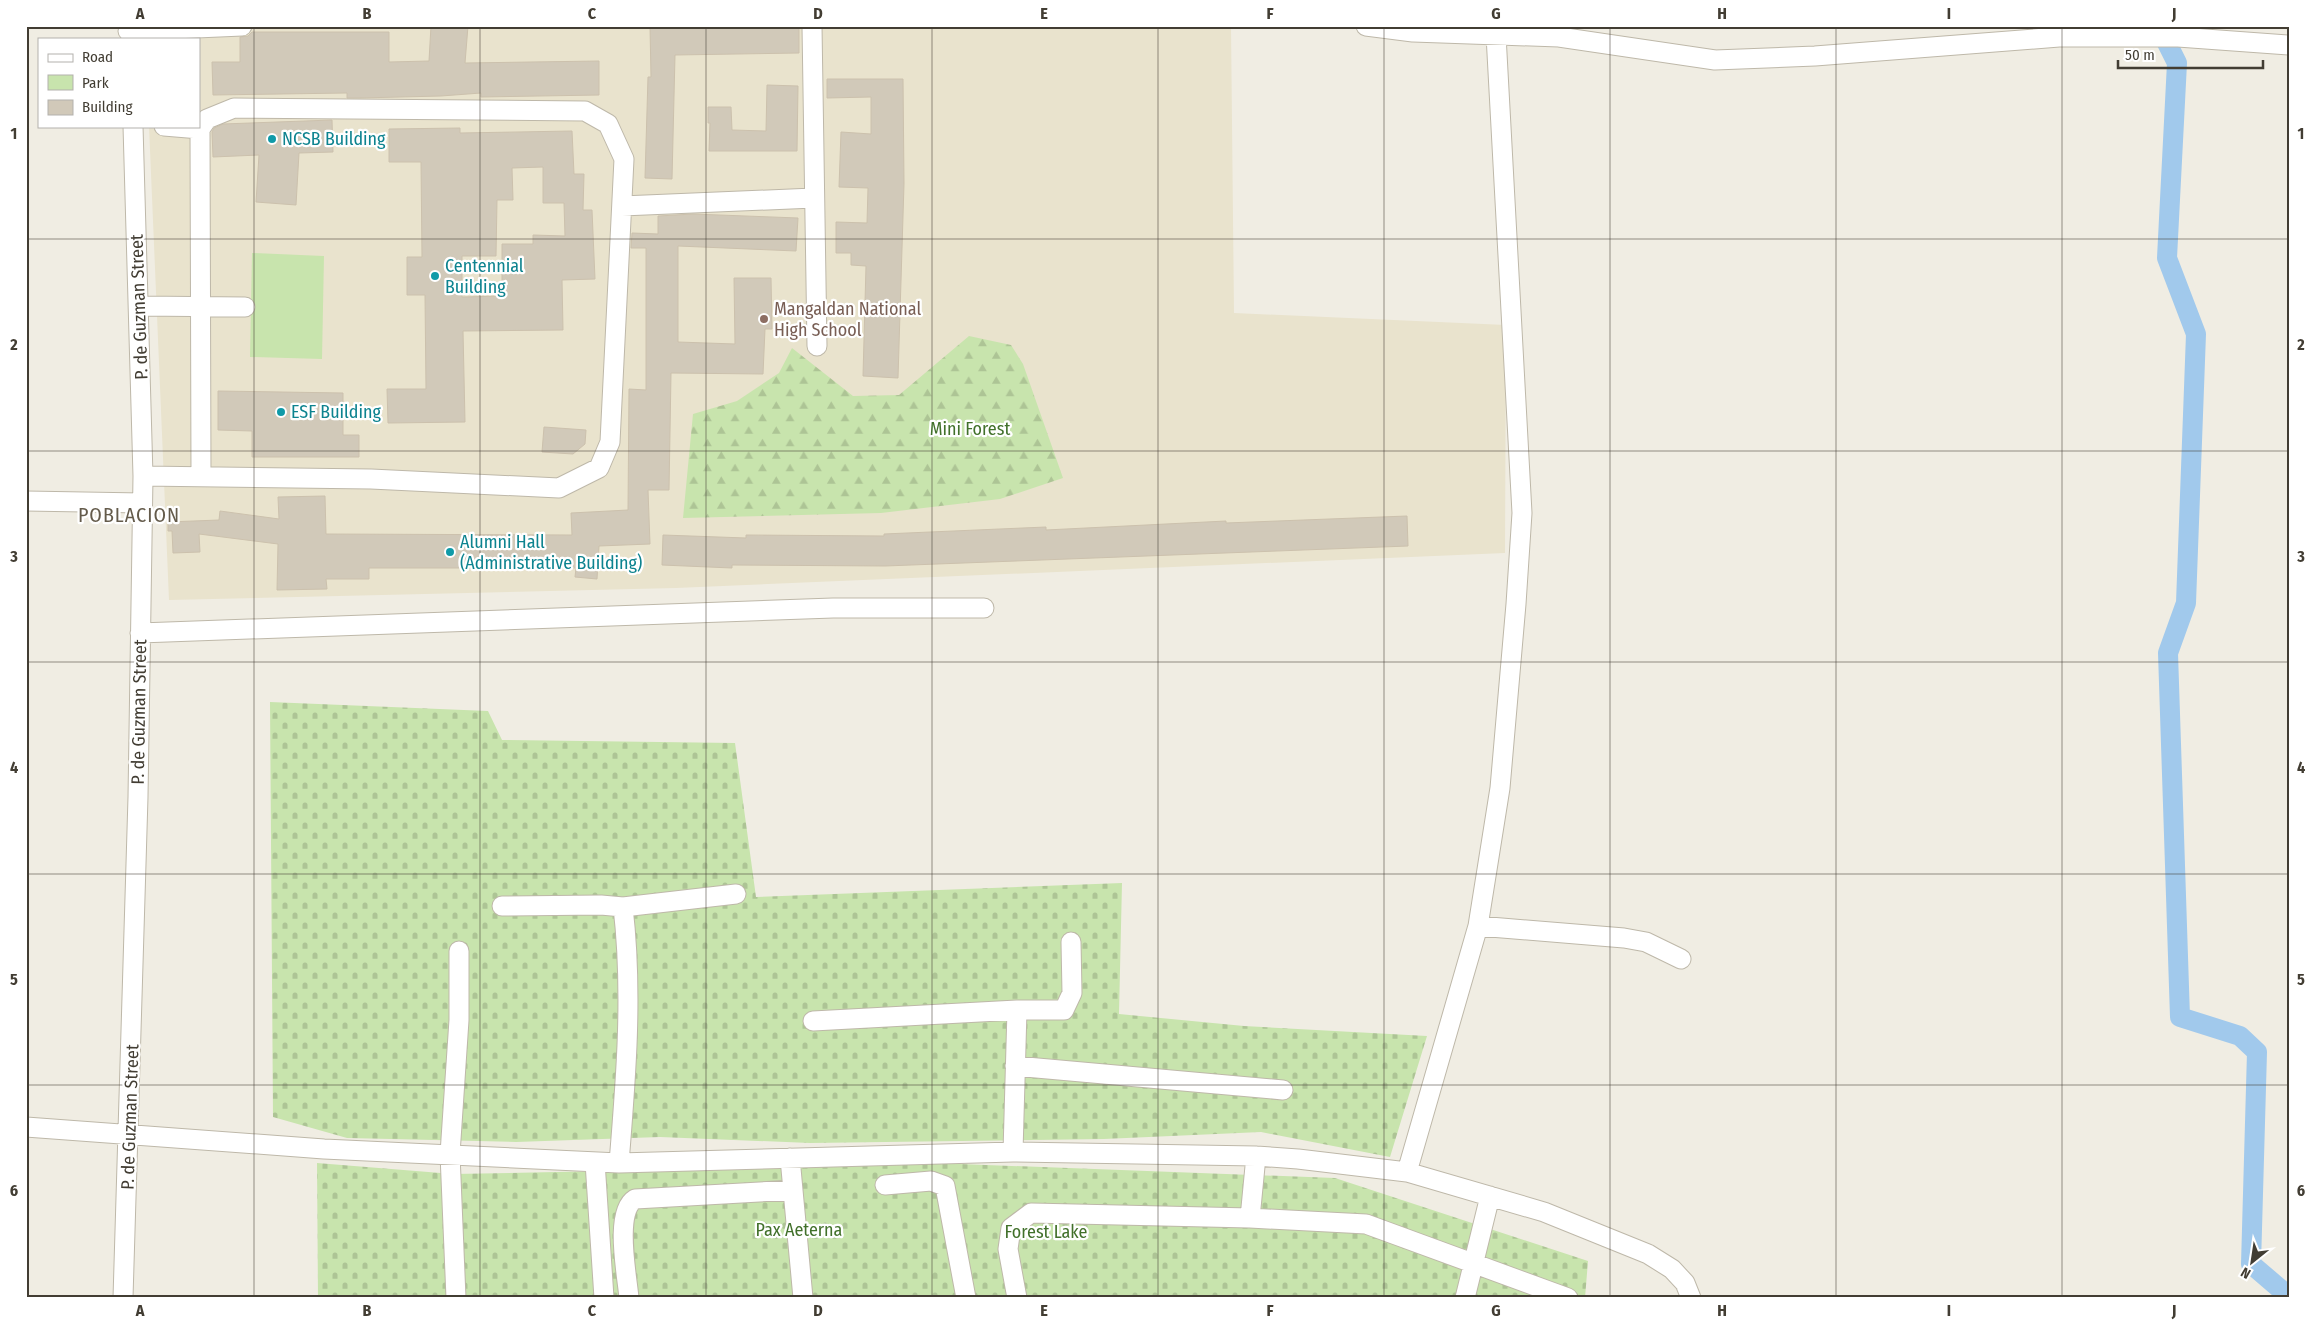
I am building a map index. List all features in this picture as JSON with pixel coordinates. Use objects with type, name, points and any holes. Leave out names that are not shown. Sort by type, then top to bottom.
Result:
[{"type":"street","points":[[128,32],[242,26]]},
{"type":"street","points":[[812,26],[817,346]]},
{"type":"street","points":[[1366,26],[1496,35],[1525,31],[1715,60],[1806,56],[2059,32],[2178,37],[2289,45]]},
{"type":"street","points":[[1408,1172],[1478,926],[1500,788],[1522,513],[1496,35]]},
{"type":"street","points":[[143,476],[371,479],[559,488],[600,468],[610,442],[624,159],[608,124],[585,111],[234,108],[207,119],[200,129],[201,476]]},
{"type":"street","name":"P. de Guzman Street","points":[[123,1298],[130,1134],[143,476],[140,306],[133,128]]},
{"type":"street","points":[[188,128],[200,129]]},
{"type":"street","points":[[622,206],[814,198]]},
{"type":"street","points":[[140,306],[245,307]]},
{"type":"street","points":[[26,501],[142,503]]},
{"type":"street","points":[[140,633],[833,608],[984,608]]},
{"type":"street","points":[[502,906],[601,905],[623,907],[736,894]]},
{"type":"street","points":[[619,1163],[627,1071],[627,932],[623,907]]},
{"type":"street","points":[[1478,926],[1624,938],[1646,942],[1681,959]]},
{"type":"street","points":[[813,1021],[1017,1010],[1064,1010],[1072,993],[1070,942]]},
{"type":"street","points":[[456,1298],[450,1154],[459,1020],[460,952]]},
{"type":"street","points":[[1013,1152],[1017,1010]]},
{"type":"street","points":[[1016,1066],[1283,1090]]},
{"type":"street","points":[[26,1127],[324,1149],[619,1163],[1013,1152],[1256,1156],[1408,1172],[1544,1212],[1648,1254],[1672,1269],[1685,1283],[1691,1298]]},
{"type":"street","points":[[1250,1218],[1256,1156]]},
{"type":"street","points":[[790,1158],[803,1298]]},
{"type":"street","points":[[595,1162],[604,1298]]},
{"type":"street","points":[[885,1185],[931,1182],[945,1186],[966,1298]]},
{"type":"street","points":[[629,1298],[623,1222],[630,1202],[635,1199],[793,1190]]},
{"type":"street","points":[[1466,1298],[1490,1196]]},
{"type":"street","points":[[1017,1298],[1008,1248],[1011,1228],[1031,1213],[1250,1218],[1366,1224],[1473,1264],[1540,1292],[1568,1298]]},
{"type":"shaded area","name":"Mangaldan National High School","points":[[313,26],[1231,26],[1234,313],[1506,325],[1505,553],[676,588],[169,600],[149,128],[200,128],[200,38],[146,38],[145,35]]},
{"type":"green space","points":[[252,253],[324,256],[322,359],[250,357]]},
{"type":"green space","name":"Mini Forest","points":[[969,336],[1011,345],[1023,364],[1063,478],[1000,499],[881,513],[683,518],[693,414],[737,401],[779,373],[792,348],[853,396],[899,395]]},
{"type":"green space","points":[[270,702],[488,711],[502,740],[735,743],[756,897],[1122,883],[1119,1014],[1244,1026],[1427,1036],[1390,1157],[1261,1132],[1104,1139],[810,1143],[660,1137],[516,1142],[347,1138],[273,1117]]},
{"type":"green space","points":[[317,1163],[453,1174],[605,1171],[764,1163],[960,1164],[1335,1178],[1588,1261],[1585,1298],[318,1298]]},
{"type":"building","points":[[431,26],[468,26],[465,63],[599,61],[599,95],[481,97],[481,93],[441,96],[347,98],[347,93],[213,95],[212,62],[240,62],[240,37],[248,36],[252,32],[389,32],[389,62],[429,61]]},
{"type":"building","points":[[650,26],[799,26],[799,53],[675,55],[672,179],[645,178],[648,77],[651,77]]},
{"type":"building","points":[[827,79],[903,79],[904,184],[898,378],[863,376],[866,266],[851,265],[851,253],[836,253],[836,222],[867,223],[868,188],[839,187],[841,132],[871,134],[871,97],[827,98]]},
{"type":"building","points":[[767,85],[798,86],[797,151],[709,151],[710,123],[708,123],[708,107],[731,107],[732,130],[766,131]]},
{"type":"building","name":"NCSB Building","points":[[332,120],[333,152],[299,153],[296,205],[256,202],[259,155],[213,157],[212,132],[214,128],[223,124]]},
{"type":"building","points":[[460,128],[460,133],[572,131],[574,174],[584,174],[583,210],[592,210],[595,279],[562,280],[563,330],[463,331],[465,422],[388,423],[387,389],[426,389],[425,295],[407,295],[407,257],[422,257],[421,162],[389,162],[389,129]],"holes":[[[543,167],[543,203],[564,203],[565,236],[533,235],[533,244],[502,244],[502,296],[462,297],[462,256],[496,256],[497,200],[513,200],[512,168]]]},
{"type":"building","points":[[693,214],[798,218],[796,251],[678,246],[678,342],[735,344],[734,278],[771,278],[772,329],[765,329],[763,374],[671,373],[669,490],[648,490],[650,544],[599,546],[597,579],[575,577],[576,568],[369,568],[369,579],[326,579],[327,589],[277,590],[278,544],[199,534],[200,552],[173,553],[172,531],[168,531],[168,522],[219,520],[220,511],[279,519],[278,497],[325,496],[326,534],[572,535],[571,513],[628,510],[629,389],[646,390],[646,248],[631,248],[632,233],[658,234],[658,216]]},
{"type":"building","name":"ESF Building","points":[[218,391],[343,393],[343,435],[359,435],[359,457],[252,457],[252,431],[218,430]]},
{"type":"building","points":[[544,427],[586,430],[585,444],[573,454],[542,452]]},
{"type":"building","points":[[1407,516],[1408,546],[885,566],[732,565],[732,568],[662,565],[663,535],[746,538],[746,535],[884,536],[884,534],[1046,527],[1046,530],[1226,521],[1226,523]]},
{"type":"waterway","points":[[2165,39],[2177,63],[2167,258],[2196,334],[2186,603],[2168,653],[2180,1017],[2240,1036],[2257,1052],[2251,1264],[2286,1294],[2285,1298]]},
{"type":"place","name":"NCSB Building","points":[[272,139]]},
{"type":"place","name":"Centennial Building","points":[[435,276]]},
{"type":"place","name":"Mangaldan National High School","points":[[764,319]]},
{"type":"place","name":"ESF Building","points":[[281,412]]},
{"type":"place","name":"Alumni Hall (Administrative Building)","points":[[450,552]]},
{"type":"district","name":"POBLACION","points":[[129,515]]},
{"type":"park label","name":"Pax Aeterna","points":[[799,1230]]},
{"type":"park label","name":"Forest Lake","points":[[1046,1232]]}]
